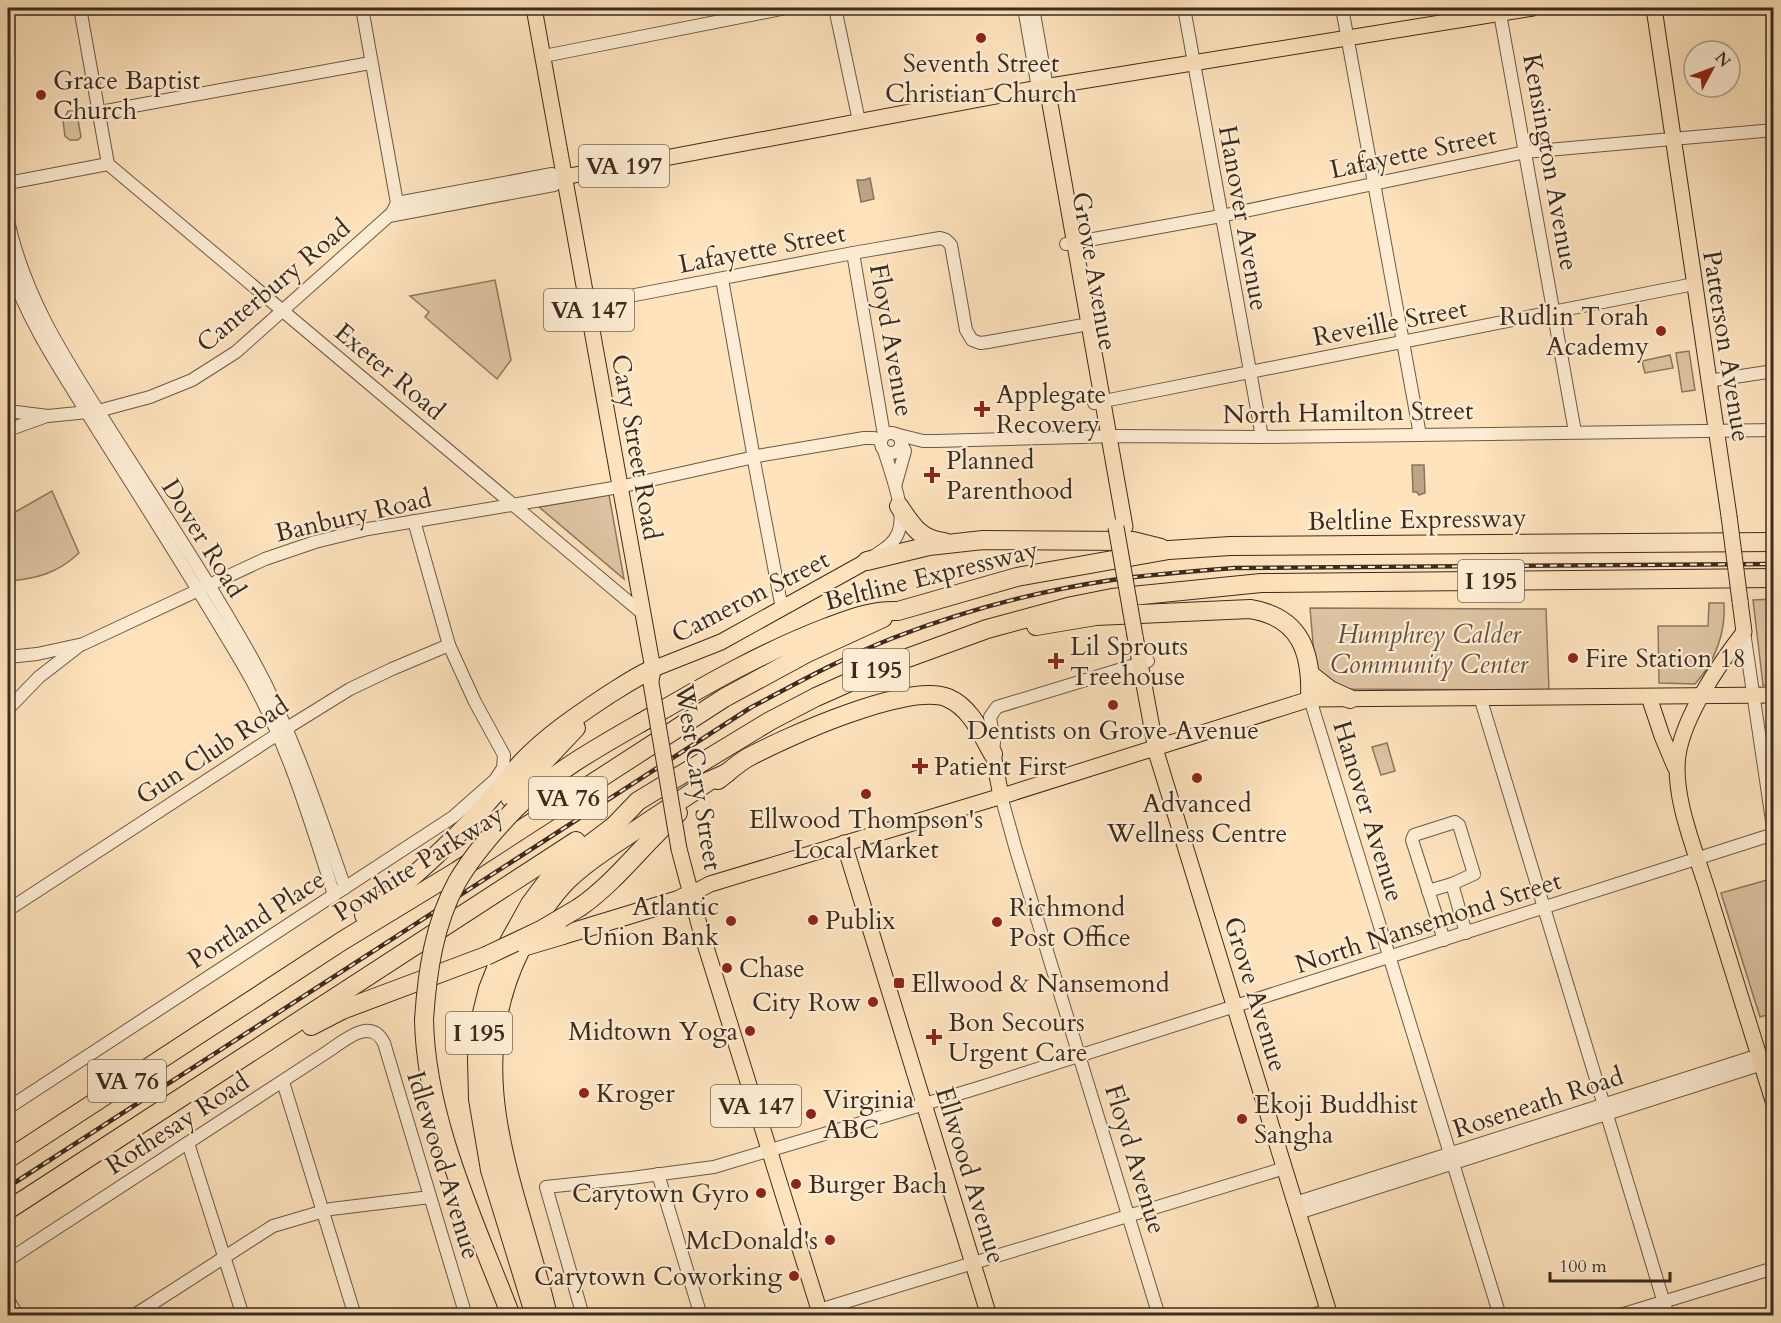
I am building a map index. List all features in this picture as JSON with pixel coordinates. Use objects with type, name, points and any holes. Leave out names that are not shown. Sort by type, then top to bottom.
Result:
[{"type":"highway","points":[[899,506],[919,534],[932,540],[949,543]]},
{"type":"highway","points":[[867,561],[928,546],[983,540],[1133,541],[1168,550]]},
{"type":"highway","name":"Beltline Expressway","points":[[512,804],[587,754],[747,663],[790,642],[879,610],[898,611],[1017,577],[1168,550],[1329,545],[1773,542]]},
{"type":"highway","name":"I 195","points":[[535,1316],[493,1179],[483,1136],[476,1078],[480,1021],[488,989],[501,956],[530,904],[551,876],[565,863],[614,826],[638,801],[770,721],[816,697],[888,665],[987,629],[1072,606],[1112,598],[1261,583],[1773,578]]},
{"type":"highway","points":[[987,629],[1029,627],[1096,616],[1250,609],[1275,615],[1293,630],[1307,653],[1311,675],[1310,699]]},
{"type":"highway","name":"Powhite Parkway","points":[[8,1159],[342,940],[457,870],[724,698],[807,653],[898,611]]},
{"type":"highway","points":[[1311,675],[1330,690],[1350,699]]},
{"type":"highway","points":[[247,1002],[279,976],[397,891],[471,822],[521,763],[563,725],[634,678],[654,677]]},
{"type":"highway","points":[[245,1058],[266,1051],[342,1010],[486,956],[541,930],[580,907],[613,880],[662,827],[727,773],[773,745],[826,722],[853,712],[936,694],[947,698],[965,710],[979,728],[993,754]]},
{"type":"highway","points":[[512,804],[606,697]]},
{"type":"highway","points":[[548,1316],[497,1124],[492,1083],[493,1046],[502,995],[534,922],[569,878],[616,842],[709,781],[727,773]]},
{"type":"highway","name":"VA 76","points":[[8,1210],[638,801]]},
{"type":"highway","name":"I 195","points":[[511,1316],[460,1183],[441,1123],[428,1070],[424,1020],[426,990],[436,935],[445,909],[488,827],[512,804]]},
{"type":"highway","points":[[486,956],[563,935],[691,894]]},
{"type":"main road","name":"Cary Street Road","points":[[534,8],[654,677]]},
{"type":"main road","name":"VA 197","points":[[564,177],[1043,87],[1194,64],[1500,10],[1533,8]]},
{"type":"main road","name":"Patterson Avenue","points":[[1654,8],[1726,499],[1725,517],[1736,601],[1744,632]]},
{"type":"main road","name":"Grove Avenue","points":[[1043,87],[1168,790],[1329,1313]]},
{"type":"main road","name":"Cameron Street","points":[[654,677],[867,561]]},
{"type":"main road","points":[[1727,655],[1736,601]]},
{"type":"main road","points":[[1677,770],[1683,734],[1727,655],[1744,632]]},
{"type":"main road","name":"West Cary Street","points":[[654,677],[691,894],[820,1313]]},
{"type":"main road","points":[[691,894],[710,884],[1310,699],[1773,695]]},
{"type":"main road","points":[[1649,697],[1662,736],[1677,770],[1681,801],[1698,860],[1767,1059],[1773,1104]]},
{"type":"main road","name":"Floyd Avenue","points":[[993,754],[1001,796]]},
{"type":"main road","name":"Ellwood Avenue","points":[[844,843],[989,1316]]},
{"type":"street","points":[[8,183],[108,164],[80,8]]},
{"type":"street","points":[[362,8],[370,63],[397,203],[552,174],[564,177]]},
{"type":"street","points":[[544,56],[786,8]]},
{"type":"street","points":[[835,8],[860,121]]},
{"type":"street","name":"Grove Avenue","points":[[1024,8],[1043,87]]},
{"type":"street","name":"Grove Avenue","points":[[1033,8],[1043,87]]},
{"type":"street","name":"Hanover Avenue","points":[[1184,8],[1262,437]]},
{"type":"street","points":[[1342,8],[1420,435]]},
{"type":"street","name":"Kensington Avenue","points":[[1500,10],[1575,432]]},
{"type":"street","points":[[100,112],[370,63]]},
{"type":"street","name":"Lafayette Street","points":[[1070,243],[1221,216],[1525,152],[1773,130]]},
{"type":"street","name":"Exeter Road","points":[[108,164],[642,613]]},
{"type":"street","points":[[389,216],[554,185],[564,177]]},
{"type":"street","name":"Canterbury Road","points":[[8,411],[48,416],[93,412],[150,397],[192,380],[236,352],[284,311],[389,216],[397,203]]},
{"type":"street","name":"Dover Road","points":[[8,221],[28,288],[93,412],[202,587],[253,660],[315,799],[339,891]]},
{"type":"street","name":"Lafayette Street","points":[[588,304],[935,239],[946,240],[951,245],[966,330],[972,340],[980,343],[988,342],[1085,325]]},
{"type":"street","name":"Floyd Avenue","points":[[853,253],[893,443],[900,525],[890,545],[867,561]]},
{"type":"street","name":"Dover Road","points":[[8,263],[32,324],[50,356],[93,412]]},
{"type":"street","points":[[722,279],[782,609]]},
{"type":"street","name":"Reveille Street","points":[[1098,402],[1694,284]]},
{"type":"street","points":[[1708,381],[1773,371]]},
{"type":"street","points":[[8,430],[48,416]]},
{"type":"street","name":"North Hamilton Street","points":[[619,487],[753,457],[864,438],[893,443],[1105,436],[1262,437],[1773,430]]},
{"type":"street","name":"North Hamilton Street","points":[[893,443],[923,441]]},
{"type":"street","name":"Floyd Avenue","points":[[893,443],[896,483]]},
{"type":"street","name":"Banbury Road","points":[[8,657],[37,654],[83,644],[265,559],[315,542],[368,529],[619,487]]},
{"type":"street","points":[[414,521],[449,645]]},
{"type":"street","name":"Patterson Avenue","points":[[1744,632],[1773,834]]},
{"type":"street","points":[[8,709],[45,672],[83,644]]},
{"type":"street","name":"Gun Club Road","points":[[8,910],[350,689],[449,645]]},
{"type":"street","name":"Portland Place","points":[[8,1108],[453,817],[495,780],[504,761],[502,749],[475,702],[449,645]]},
{"type":"street","points":[[37,654],[45,672]]},
{"type":"street","name":"Floyd Avenue","points":[[993,754],[994,743],[990,717],[992,711],[997,707],[1144,662]]},
{"type":"street","points":[[1480,698],[1668,1316]]},
{"type":"street","name":"Hanover Avenue","points":[[1310,699],[1500,1316]]},
{"type":"street","name":"Floyd Avenue","points":[[1001,796],[1160,1316]]},
{"type":"street","points":[[1428,891],[1474,874],[1457,822],[1412,837],[1428,891],[1444,940]]},
{"type":"street","name":"North Nansemond Street","points":[[583,1316],[546,1186],[714,1167],[1235,1007],[1773,834]]},
{"type":"street","points":[[1452,884],[1466,933]]},
{"type":"street","name":"Rothesay Road","points":[[8,1260],[356,1034],[365,1030],[374,1030]]},
{"type":"street","name":"Idlewood Avenue","points":[[374,1030],[380,1034],[384,1043],[466,1316]]},
{"type":"street","name":"Roseneath Road","points":[[1297,1208],[1605,1109],[1753,1067],[1767,1059]]},
{"type":"street","points":[[283,1082],[355,1316]]},
{"type":"street","points":[[188,1143],[243,1316]]},
{"type":"street","points":[[820,1313],[973,1263],[1285,1168]]},
{"type":"street","points":[[658,1174],[701,1316]]},
{"type":"street","points":[[134,1316],[273,1226],[323,1210],[430,1197]]},
{"type":"street","points":[[1617,1316],[1773,1268]]},
{"type":"street","points":[[8,1300],[18,1316]]},
{"type":"street","points":[[1309,1316],[1329,1313]]},
{"type":"green space","points":[[68,111],[77,114],[81,137],[78,140],[70,140],[65,136],[63,121]]},
{"type":"green space","points":[[495,280],[511,360],[497,379],[425,317],[429,312],[410,296]]},
{"type":"green space","points":[[1689,351],[1695,390],[1682,392],[1676,353]]},
{"type":"green space","points":[[1670,355],[1673,368],[1645,373],[1642,361]]},
{"type":"green space","points":[[52,491],[79,553],[63,566],[46,574],[8,581],[8,516]]},
{"type":"green space","points":[[609,495],[624,579],[539,507]]},
{"type":"green space","points":[[1773,599],[1773,685],[1763,685],[1753,600]]},
{"type":"green space","points":[[1709,603],[1724,603],[1724,614],[1718,646],[1708,666],[1695,684],[1659,683],[1658,626],[1708,626]]},
{"type":"green space","name":"Humphrey Calder Community Center","points":[[1310,608],[1546,609],[1549,690],[1344,689],[1332,684],[1315,666]]},
{"type":"green space","points":[[1387,743],[1395,771],[1381,775],[1372,747]]},
{"type":"green space","points":[[1767,880],[1773,924],[1774,1013],[1760,1017],[1721,893]]},
{"type":"shaded area","points":[[870,178],[874,199],[861,202],[857,180]]},
{"type":"shaded area","points":[[1412,465],[1424,465],[1425,493],[1419,495],[1413,492]]},
{"type":"railway","points":[[8,1187],[750,708],[857,653],[919,628],[1001,603],[1056,590],[1143,576],[1234,568],[1774,564]]},
{"type":"place","name":"Seventh Street Christian Church","points":[[981,38]]},
{"type":"place","name":"Grace Baptist Church","points":[[41,95]]},
{"type":"place","name":"Rudlin Torah Academy","points":[[1661,331]]},
{"type":"place","name":"Applegate Recovery","points":[[982,409]]},
{"type":"place","name":"Planned Parenthood","points":[[932,475]]},
{"type":"place","name":"Fire Station 18","points":[[1573,658]]},
{"type":"place","name":"Lil Sprouts Treehouse","points":[[1056,661]]},
{"type":"place","name":"Dentists on Grove Avenue","points":[[1113,705]]},
{"type":"place","name":"Patient First","points":[[920,766]]},
{"type":"place","name":"Advanced Wellness Centre","points":[[1197,778]]},
{"type":"place","name":"Ellwood Thompson's Local Market","points":[[866,794]]},
{"type":"place","name":"Publix","points":[[813,920]]},
{"type":"place","name":"Atlantic Union Bank","points":[[731,921]]},
{"type":"place","name":"Richmond Post Office","points":[[997,922]]},
{"type":"place","name":"Chase","points":[[727,968]]},
{"type":"place","name":"Ellwood & Nansemond","points":[[899,983]]},
{"type":"place","name":"City Row","points":[[873,1002]]},
{"type":"place","name":"Midtown Yoga","points":[[750,1031]]},
{"type":"place","name":"Bon Secours Urgent Care","points":[[934,1037]]},
{"type":"place","name":"Kroger","points":[[584,1093]]},
{"type":"place","name":"Virginia ABC","points":[[811,1114]]},
{"type":"place","name":"Ekoji Buddhist Sangha","points":[[1242,1119]]},
{"type":"place","name":"Burger Bach","points":[[796,1184]]},
{"type":"place","name":"Carytown Gyro","points":[[761,1193]]},
{"type":"place","name":"McDonald's","points":[[830,1240]]},
{"type":"place","name":"Carytown Coworking","points":[[794,1276]]}]
